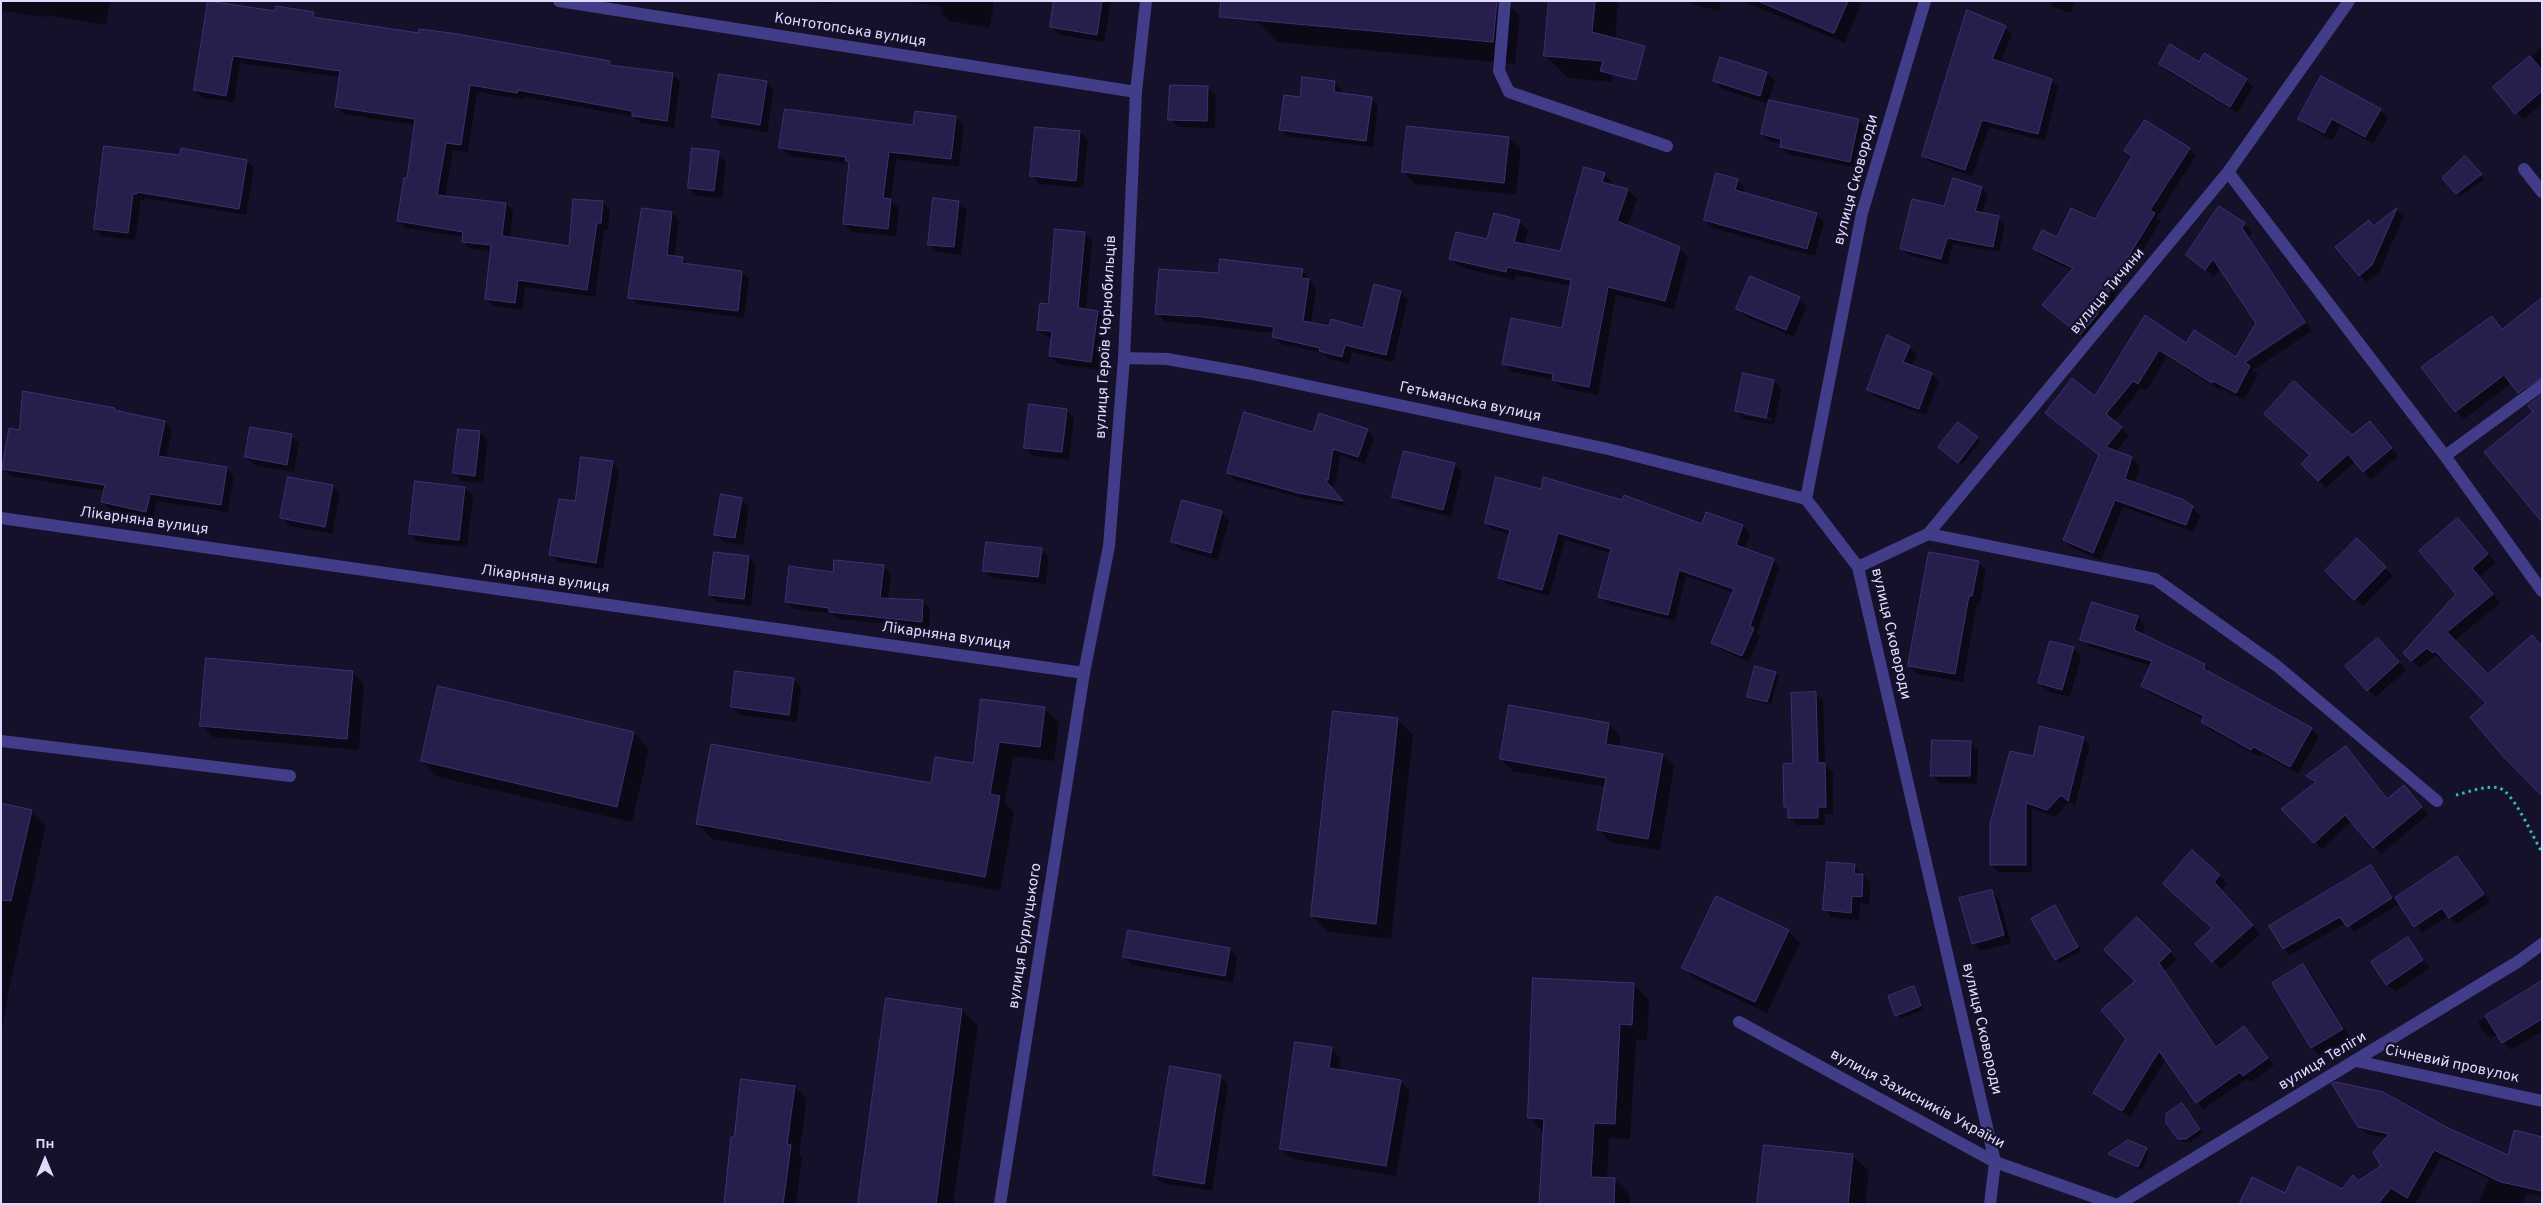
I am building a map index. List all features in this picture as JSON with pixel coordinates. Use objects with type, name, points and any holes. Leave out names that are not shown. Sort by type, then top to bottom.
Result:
[{"type":"street","name":"Контотопська вулиця","points":[[559,1],[1136,92]]},
{"type":"street","name":"вулиця Героїв Чорнобильців","points":[[1084,673],[1109,546],[1124,358],[1136,92],[1146,1]]},
{"type":"street","points":[[1506,1],[1498,71],[1509,92],[1667,146]]},
{"type":"street","name":"вулиця Сковороди","points":[[1925,1],[1862,213],[1806,499],[1858,567],[1995,1162],[1990,1204]]},
{"type":"street","name":"вулиця Тичини","points":[[1858,567],[1928,534],[2228,172],[2349,1]]},
{"type":"street","points":[[2524,168],[2542,192]]},
{"type":"street","points":[[2228,172],[2445,456],[2542,591]]},
{"type":"street","name":"Гетьманська вулиця","points":[[1124,358],[1167,359],[1247,372],[1608,449],[1806,499]]},
{"type":"street","points":[[2445,456],[2542,386]]},
{"type":"street","name":"Лікарняна вулиця","points":[[1,518],[1084,673]]},
{"type":"street","points":[[1928,534],[2155,579],[2277,666],[2436,801]]},
{"type":"street","name":"вулиця Бурлуцького","points":[[1000,1204],[1084,673]]},
{"type":"street","points":[[1,742],[290,776]]},
{"type":"street","name":"вулиця Теліги","points":[[2119,1204],[2519,961],[2542,944]]},
{"type":"street","name":"вулиця Захисників України","points":[[1739,1022],[1995,1162],[2114,1204]]},
{"type":"street","name":"Січневий провулок","points":[[2356,1061],[2542,1101]]},
{"type":"path","points":[[2436,801],[2485,788],[2500,788],[2512,798],[2542,852]]},
{"type":"building","points":[[208,1],[275,11],[276,6],[314,12],[313,17],[419,33],[419,29],[451,33],[610,61],[609,65],[673,73],[667,121],[632,116],[632,111],[518,90],[517,93],[470,85],[461,145],[446,143],[437,195],[506,203],[502,236],[569,246],[573,199],[603,201],[601,223],[597,223],[587,290],[518,280],[515,303],[485,299],[491,245],[462,242],[463,232],[397,221],[404,178],[407,178],[415,119],[335,107],[340,71],[233,56],[226,96],[194,90]]},
{"type":"building","points":[[1054,1],[1102,1],[1097,35],[1050,27]]},
{"type":"building","points":[[1221,1],[1497,1],[1493,42],[1220,17]]},
{"type":"building","points":[[1549,1],[1595,1],[1592,32],[1645,46],[1636,80],[1600,71],[1603,61],[1544,56]]},
{"type":"building","points":[[1758,1],[1848,1],[1834,33]]},
{"type":"building","points":[[1967,10],[2006,26],[1992,59],[2052,79],[2038,134],[1982,120],[1965,170],[1922,156]]},
{"type":"building","points":[[2170,44],[2199,62],[2204,53],[2247,79],[2230,107],[2159,64]]},
{"type":"building","points":[[2530,56],[2542,70],[2542,91],[2515,114],[2493,87]]},
{"type":"building","points":[[1720,57],[1767,72],[1760,96],[1713,81]]},
{"type":"building","points":[[719,74],[767,81],[760,125],[712,117]]},
{"type":"building","points":[[2321,76],[2381,109],[2365,137],[2332,119],[2324,133],[2298,119]]},
{"type":"building","points":[[1302,77],[1335,81],[1334,92],[1372,97],[1366,141],[1279,130],[1284,95],[1300,97]]},
{"type":"building","points":[[1170,85],[1208,86],[1207,121],[1168,120]]},
{"type":"building","points":[[1769,100],[1859,119],[1850,162],[1780,147],[1781,139],[1761,134]]},
{"type":"building","points":[[785,109],[913,125],[915,111],[956,116],[951,159],[889,152],[883,198],[891,199],[888,229],[843,224],[849,162],[845,161],[846,157],[779,148]]},
{"type":"building","points":[[2145,120],[2190,148],[2150,210],[2155,213],[2108,290],[2110,291],[2096,316],[2080,335],[2042,305],[2073,268],[2033,249],[2042,230],[2057,237],[2071,208],[2095,219],[2132,156],[2124,151]]},
{"type":"building","points":[[1407,126],[1509,137],[1504,183],[1402,172]]},
{"type":"building","points":[[1035,127],[1080,131],[1076,181],[1030,176]]},
{"type":"building","points":[[104,146],[180,155],[181,148],[247,160],[239,209],[137,192],[137,194],[133,194],[128,233],[94,229]]},
{"type":"building","points":[[692,148],[719,151],[714,191],[688,188]]},
{"type":"building","points":[[2465,156],[2482,174],[2456,194],[2442,178]]},
{"type":"building","points":[[1584,167],[1605,173],[1602,182],[1628,189],[1617,221],[1680,247],[1665,301],[1608,287],[1589,387],[1552,380],[1553,374],[1502,364],[1511,318],[1562,328],[1571,280],[1507,267],[1506,272],[1449,259],[1456,232],[1487,239],[1494,213],[1520,220],[1514,242],[1560,251]]},
{"type":"building","points":[[1716,173],[1738,179],[1735,190],[1817,213],[1807,249],[1704,220]]},
{"type":"building","points":[[1953,178],[1982,187],[1975,211],[1999,216],[1993,247],[1947,238],[1941,259],[1900,249],[1912,199],[1944,206]]},
{"type":"building","points":[[933,198],[959,201],[954,247],[928,245]]},
{"type":"building","points":[[2219,206],[2245,223],[2242,228],[2305,322],[2245,362],[2250,366],[2236,393],[2213,381],[2212,383],[2159,350],[2138,384],[2133,381],[2106,414],[2122,427],[2106,447],[2132,457],[2125,479],[2182,499],[2193,506],[2186,525],[2115,500],[2093,553],[2063,540],[2099,455],[2045,413],[2072,378],[2095,396],[2145,315],[2186,343],[2194,330],[2236,357],[2256,323],[2213,259],[2205,270],[2186,255]]},
{"type":"building","points":[[642,208],[672,212],[667,255],[683,257],[682,263],[742,271],[738,311],[628,298]]},
{"type":"building","points":[[2397,208],[2372,265],[2359,276],[2335,247],[2369,220],[2373,226]]},
{"type":"building","points":[[1055,229],[1085,232],[1078,308],[1098,311],[1091,362],[1049,356],[1052,331],[1037,330],[1040,303],[1048,304]]},
{"type":"building","points":[[1220,259],[1303,269],[1301,278],[1309,279],[1303,321],[1329,326],[1331,319],[1363,328],[1374,284],[1401,291],[1386,355],[1345,345],[1342,357],[1319,351],[1320,348],[1272,337],[1274,327],[1203,317],[1155,314],[1159,269],[1218,273]]},
{"type":"building","points":[[1750,276],[1800,297],[1786,330],[1736,309]]},
{"type":"building","points":[[2542,298],[2542,377],[2518,393],[2504,375],[2455,412],[2421,367],[2492,316],[2502,329]]},
{"type":"building","points":[[1887,335],[1910,346],[1903,362],[1932,373],[1919,409],[1867,390]]},
{"type":"building","points":[[1743,373],[1774,380],[1766,418],[1735,411]]},
{"type":"building","points":[[2294,381],[2352,435],[2370,421],[2392,448],[2363,472],[2348,454],[2318,481],[2301,464],[2310,455],[2264,414]]},
{"type":"building","points":[[23,391],[115,408],[114,410],[165,421],[158,456],[227,467],[221,505],[150,494],[146,512],[101,502],[105,485],[2,469],[9,428],[19,430]]},
{"type":"building","points":[[2542,395],[2542,522],[2484,452],[2533,412],[2528,406]]},
{"type":"building","points":[[1029,404],[1067,409],[1062,452],[1024,448]]},
{"type":"building","points":[[1244,412],[1313,432],[1319,413],[1368,429],[1358,457],[1333,449],[1328,480],[1325,480],[1343,501],[1298,493],[1227,473]]},
{"type":"building","points":[[1958,422],[1978,437],[1958,463],[1938,447]]},
{"type":"building","points":[[250,427],[292,434],[287,465],[245,457]]},
{"type":"building","points":[[458,429],[480,431],[475,476],[453,473]]},
{"type":"building","points":[[1404,451],[1455,463],[1443,510],[1392,497]]},
{"type":"building","points":[[581,457],[613,461],[596,563],[549,555],[559,499],[575,501]]},
{"type":"building","points":[[288,477],[333,485],[325,527],[280,518]]},
{"type":"building","points":[[1496,477],[1541,489],[1543,477],[1622,500],[1624,495],[1702,524],[1706,512],[1743,525],[1736,545],[1774,559],[1750,626],[1754,628],[1742,656],[1711,643],[1734,589],[1679,570],[1668,615],[1598,597],[1611,549],[1558,533],[1542,590],[1498,578],[1510,530],[1485,523]]},
{"type":"building","points":[[415,481],[465,487],[459,540],[409,534]]},
{"type":"building","points":[[721,494],[742,498],[735,538],[714,535]]},
{"type":"building","points":[[1182,500],[1222,511],[1211,553],[1171,542]]},
{"type":"building","points":[[2458,518],[2488,554],[2472,568],[2493,594],[2447,632],[2488,674],[2532,635],[2542,646],[2542,796],[2502,755],[2470,717],[2486,703],[2435,651],[2433,653],[2427,648],[2411,661],[2403,653],[2456,594],[2419,551]]},
{"type":"building","points":[[2357,538],[2386,567],[2354,600],[2325,571]]},
{"type":"building","points":[[986,542],[1042,548],[1038,577],[983,571]]},
{"type":"building","points":[[714,552],[749,556],[744,599],[709,595]]},
{"type":"building","points":[[1929,552],[1979,561],[1972,596],[1969,596],[1955,674],[1908,666]]},
{"type":"building","points":[[834,560],[884,565],[880,598],[923,600],[922,622],[829,612],[829,608],[785,602],[789,566],[833,572]]},
{"type":"building","points":[[2092,602],[2138,616],[2134,630],[2205,664],[2204,669],[2312,728],[2290,767],[2254,747],[2251,750],[2201,722],[2204,716],[2141,686],[2152,661],[2080,640]]},
{"type":"building","points":[[2378,638],[2399,662],[2367,691],[2345,666]]},
{"type":"building","points":[[2050,641],[2074,647],[2062,690],[2038,683]]},
{"type":"building","points":[[206,658],[353,671],[347,739],[200,726]]},
{"type":"building","points":[[1755,666],[1776,672],[1767,702],[1747,697]]},
{"type":"building","points":[[735,671],[794,678],[789,715],[731,707]]},
{"type":"building","points":[[438,686],[634,732],[617,807],[421,761]]},
{"type":"building","points":[[1816,692],[1818,763],[1825,763],[1826,807],[1818,807],[1818,818],[1788,818],[1788,807],[1784,807],[1783,764],[1793,763],[1791,693]]},
{"type":"building","points":[[981,699],[1045,707],[1040,747],[999,742],[990,794],[1000,796],[985,877],[696,824],[711,744],[931,783],[935,757],[973,763]]},
{"type":"building","points":[[1509,705],[1609,723],[1606,744],[1663,754],[1648,839],[1597,830],[1606,778],[1500,759]]},
{"type":"building","points":[[1333,711],[1398,718],[1376,924],[1311,916]]},
{"type":"building","points":[[2040,726],[2084,737],[2068,801],[2061,795],[2047,810],[2026,803],[2026,865],[1990,865],[1990,824],[2010,751],[2033,756]]},
{"type":"building","points":[[1932,740],[1971,741],[1970,776],[1931,776]]},
{"type":"building","points":[[2346,746],[2387,799],[2404,785],[2422,807],[2373,848],[2345,815],[2314,843],[2281,809],[2316,782],[2306,776]]},
{"type":"building","points":[[1,803],[32,810],[11,901],[1,900]]},
{"type":"building","points":[[2192,850],[2220,875],[2214,882],[2253,925],[2212,962],[2195,944],[2212,928],[2163,884]]},
{"type":"building","points":[[2457,856],[2484,894],[2449,918],[2442,908],[2414,927],[2395,898]]},
{"type":"building","points":[[1827,862],[1855,864],[1854,874],[1863,874],[1862,897],[1852,896],[1851,913],[1823,910]]},
{"type":"building","points":[[2371,865],[2392,898],[2347,927],[2340,917],[2283,949],[2269,926]]},
{"type":"building","points":[[1992,890],[2004,935],[1972,944],[1959,898]]},
{"type":"building","points":[[1716,896],[1789,930],[1755,1002],[1682,968]]},
{"type":"building","points":[[2055,905],[2078,947],[2055,960],[2031,919]]},
{"type":"building","points":[[2137,917],[2171,951],[2159,963],[2216,1047],[2244,1026],[2268,1058],[2243,1076],[2240,1072],[2196,1103],[2159,1051],[2122,1111],[2093,1093],[2126,1039],[2101,1010],[2135,981],[2104,950]]},
{"type":"building","points":[[1128,930],[1230,948],[1225,976],[1123,957]]},
{"type":"building","points":[[2408,937],[2423,960],[2386,985],[2371,962]]},
{"type":"building","points":[[2303,964],[2343,1029],[2311,1048],[2272,983]]},
{"type":"building","points":[[1533,978],[1634,983],[1632,1025],[1620,1024],[1615,1124],[1594,1123],[1591,1177],[1615,1178],[1614,1204],[1539,1204],[1544,1119],[1528,1118]]},
{"type":"building","points":[[2542,981],[2542,1019],[2502,1043],[2485,1016]]},
{"type":"building","points":[[1914,986],[1921,1006],[1895,1016],[1888,996]]},
{"type":"building","points":[[886,998],[962,1009],[936,1204],[858,1204]]},
{"type":"building","points":[[1295,1042],[1332,1047],[1329,1068],[1401,1080],[1386,1166],[1280,1149]]},
{"type":"building","points":[[1170,1066],[1221,1075],[1204,1184],[1153,1175]]},
{"type":"building","points":[[741,1079],[795,1086],[787,1144],[791,1145],[783,1204],[724,1204],[731,1137],[734,1137]]},
{"type":"building","points":[[2336,1082],[2383,1092],[2446,1127],[2508,1155],[2514,1130],[2542,1137],[2542,1191],[2501,1182],[2434,1150],[2407,1198],[2391,1188],[2378,1204],[2239,1204],[2252,1177],[2285,1193],[2298,1166],[2342,1189],[2353,1175],[2358,1181],[2381,1166],[2373,1152],[2389,1134],[2358,1127],[2332,1084]]},
{"type":"building","points":[[2182,1103],[2200,1129],[2186,1139],[2178,1139],[2166,1123],[2166,1114]]},
{"type":"building","points":[[2128,1140],[2147,1148],[2138,1167],[2108,1154]]},
{"type":"building","points":[[1764,1145],[1853,1154],[1848,1204],[1757,1204]]}]
